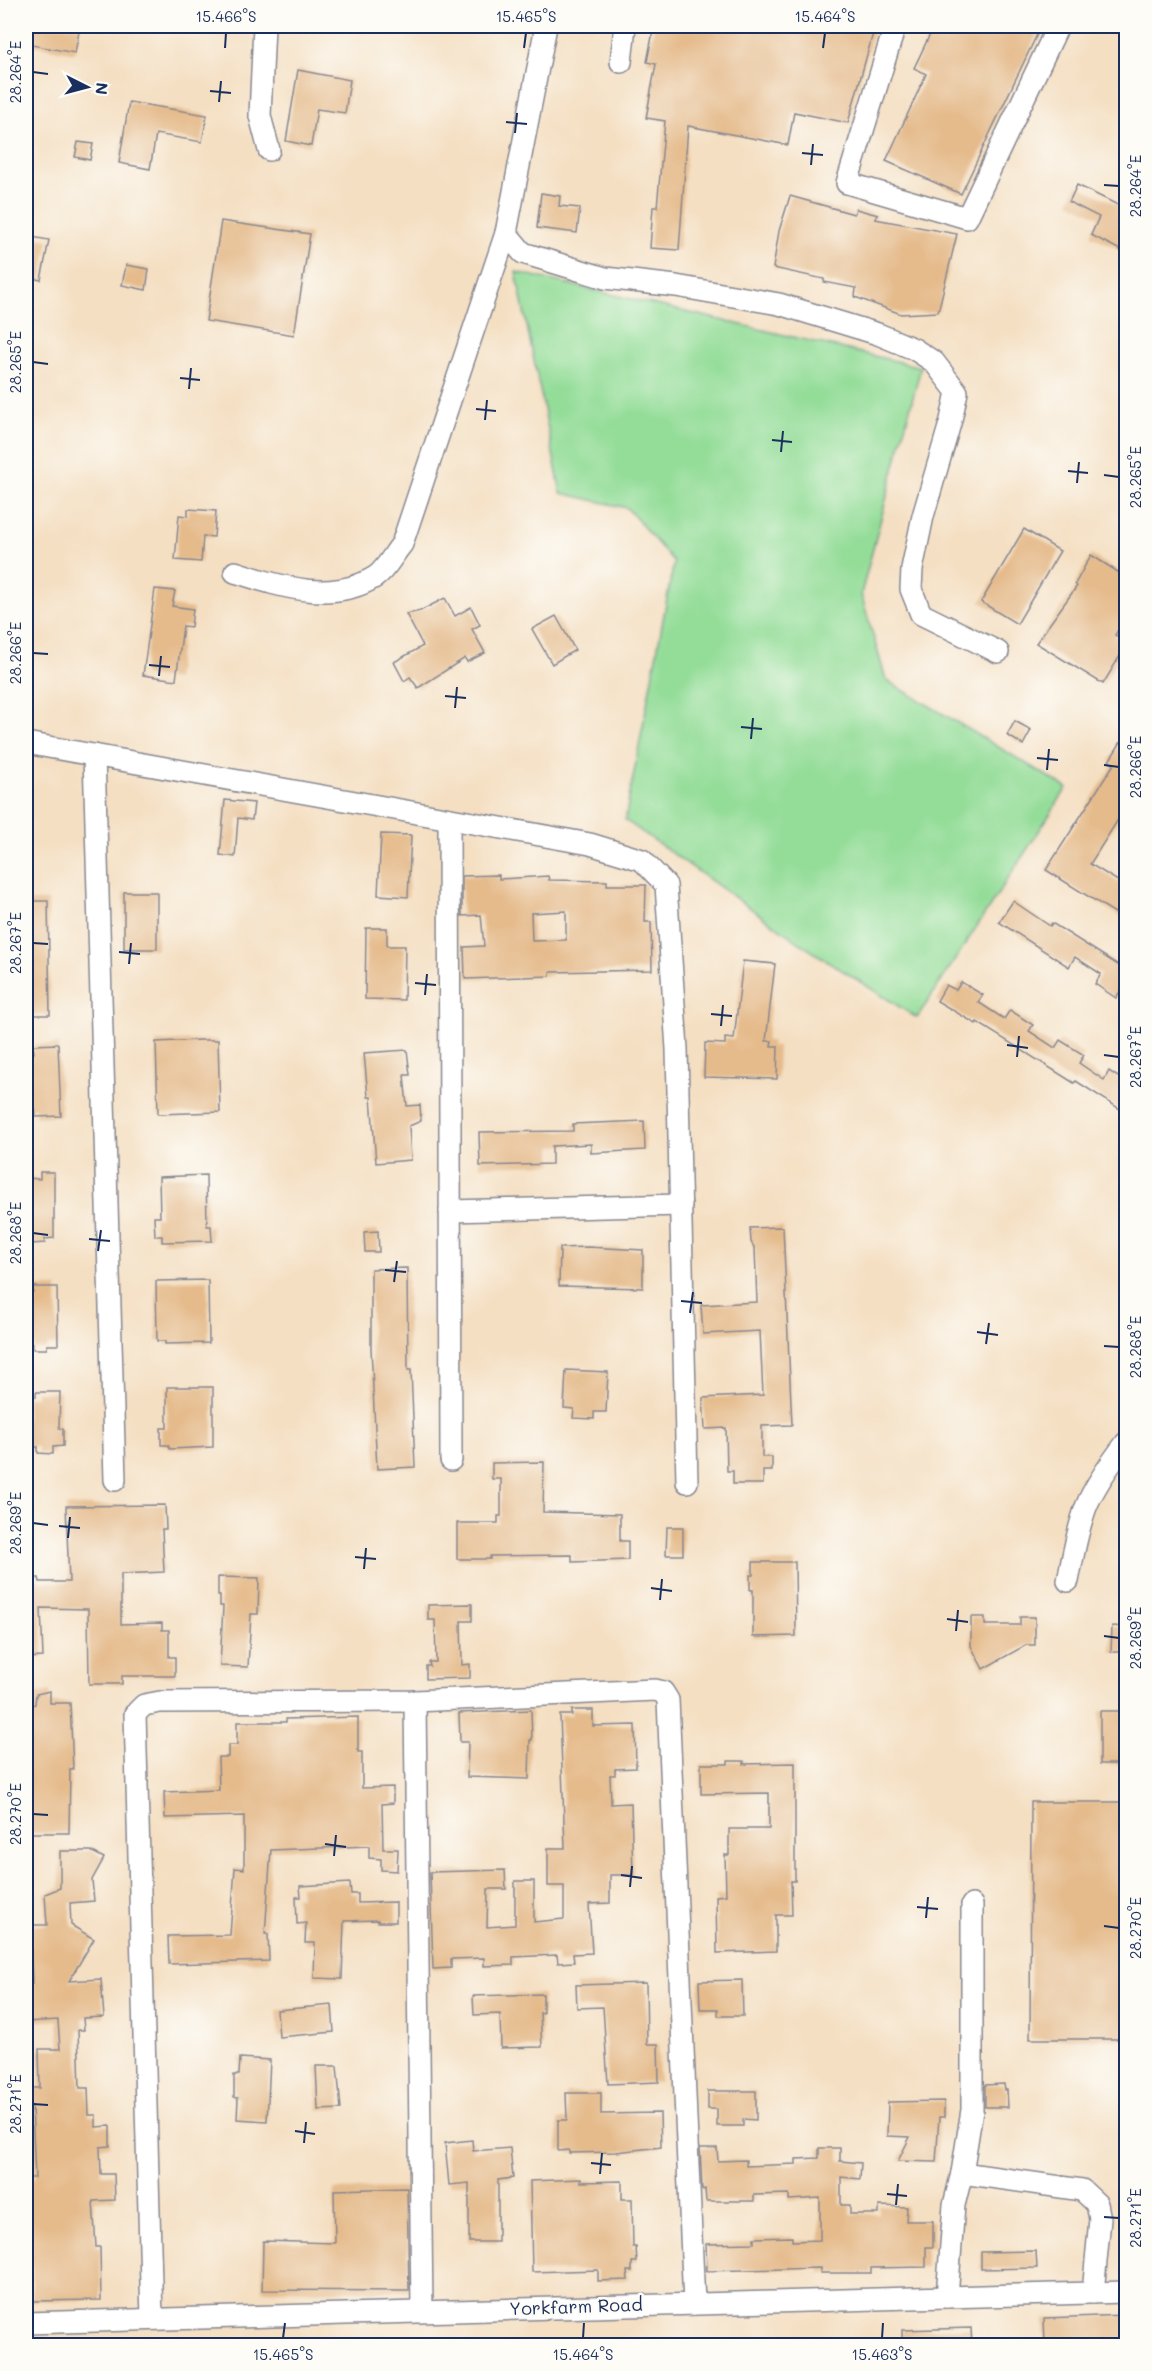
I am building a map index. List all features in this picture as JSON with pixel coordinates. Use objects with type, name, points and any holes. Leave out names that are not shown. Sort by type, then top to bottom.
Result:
[{"type":"street","points":[[264,26],[260,116],[268,150]]},
{"type":"street","points":[[235,572],[284,587],[338,592],[377,576],[402,544],[506,233],[546,26]]},
{"type":"street","points":[[621,62],[625,26]]},
{"type":"street","points":[[895,26],[847,183],[967,218],[1058,26]]},
{"type":"street","points":[[506,233],[523,252],[605,278],[676,286],[779,304],[878,334],[914,349],[934,362],[957,392],[923,516],[912,569],[911,589],[921,614],[998,652]]},
{"type":"street","points":[[26,743],[590,844],[642,860],[666,885],[677,1049],[687,1482]]},
{"type":"street","points":[[94,754],[116,1480]]},
{"type":"street","points":[[449,819],[451,1460]]},
{"type":"street","points":[[450,1211],[681,1205]]},
{"type":"street","points":[[1068,1581],[1086,1506],[1126,1443]]},
{"type":"street","points":[[152,2319],[135,1714],[144,1705],[160,1702],[415,1701],[655,1690],[663,1692],[668,1701],[694,2304]]},
{"type":"street","points":[[415,1701],[422,2312]]},
{"type":"street","points":[[947,2297],[954,2205],[962,2173],[972,2110],[972,1905]]},
{"type":"street","points":[[962,2173],[1082,2190],[1097,2204],[1100,2219],[1094,2293]]},
{"type":"street","name":"Yorkfarm Road","points":[[26,2323],[1126,2292]]},
{"type":"green space","points":[[516,272],[921,367],[861,594],[886,680],[1067,788],[917,1018],[807,948],[625,820],[674,562],[627,508],[561,493]]},
{"type":"building","points":[[26,26],[80,26],[75,53],[26,44]]},
{"type":"building","points":[[654,26],[875,26],[848,123],[794,112],[788,145],[688,126],[679,250],[650,248],[653,207],[657,207],[665,121],[646,118],[656,64],[647,62]]},
{"type":"building","points":[[934,26],[1041,26],[961,194],[886,161],[926,74],[914,68]]},
{"type":"building","points":[[298,70],[350,80],[345,113],[317,109],[311,146],[286,141]]},
{"type":"building","points":[[129,102],[207,115],[202,142],[156,134],[150,169],[119,163]]},
{"type":"building","points":[[78,142],[93,144],[90,160],[75,157]]},
{"type":"building","points":[[1077,185],[1126,209],[1126,218],[1122,228],[1126,230],[1126,253],[1091,235],[1099,217],[1069,202]]},
{"type":"building","points":[[541,193],[560,196],[559,206],[580,208],[577,233],[537,228]]},
{"type":"building","points":[[790,196],[854,214],[856,209],[878,215],[875,219],[957,234],[938,312],[901,314],[855,297],[856,288],[773,268],[779,231]]},
{"type":"building","points":[[221,221],[310,234],[294,335],[206,321]]},
{"type":"building","points":[[26,236],[49,240],[41,280],[26,277]]},
{"type":"building","points":[[126,265],[149,269],[146,290],[122,285]]},
{"type":"building","points":[[188,509],[216,511],[214,537],[203,536],[201,562],[175,560],[179,515],[188,516]]},
{"type":"building","points":[[1024,529],[1060,551],[1017,624],[981,602]]},
{"type":"building","points":[[1091,555],[1126,577],[1126,616],[1115,635],[1126,642],[1126,646],[1103,684],[1036,643],[1077,586],[1075,584]]},
{"type":"building","points":[[155,589],[175,591],[172,606],[193,609],[191,627],[183,626],[176,680],[143,675]]},
{"type":"building","points":[[445,598],[455,616],[471,607],[480,625],[472,629],[485,653],[467,662],[465,658],[418,688],[410,677],[404,681],[394,662],[423,646],[406,614],[420,611]]},
{"type":"building","points":[[556,616],[575,650],[552,664],[532,629]]},
{"type":"building","points":[[1015,721],[1031,730],[1023,745],[1007,735]]},
{"type":"building","points":[[1126,734],[1126,807],[1090,864],[1126,886],[1126,920],[1046,870],[1114,764],[1109,761]]},
{"type":"building","points":[[225,800],[254,803],[252,820],[238,818],[235,857],[220,855]]},
{"type":"building","points":[[381,834],[411,835],[408,897],[378,895]]},
{"type":"building","points":[[499,875],[499,879],[548,876],[549,880],[607,881],[607,885],[646,885],[645,922],[651,922],[652,970],[550,972],[550,976],[465,979],[464,947],[484,946],[481,915],[462,916],[462,876]],"holes":[[[566,911],[566,940],[532,941],[531,913]]]},
{"type":"building","points":[[124,892],[157,892],[157,949],[124,949]]},
{"type":"building","points":[[26,901],[48,901],[50,1015],[26,1015]]},
{"type":"building","points":[[1013,901],[1050,926],[1052,923],[1126,970],[1126,982],[1116,998],[1095,984],[1101,974],[1075,957],[1069,967],[999,922]]},
{"type":"building","points":[[366,928],[387,928],[387,946],[405,946],[404,1000],[365,999]]},
{"type":"building","points":[[743,961],[775,964],[766,1041],[772,1041],[771,1046],[778,1046],[777,1079],[704,1077],[705,1043],[725,1044],[725,1038],[734,1039]]},
{"type":"building","points":[[961,982],[983,995],[978,1002],[1004,1019],[1010,1010],[1033,1025],[1029,1031],[1055,1048],[1060,1040],[1084,1055],[1079,1063],[1104,1080],[1109,1071],[1126,1082],[1126,1113],[977,1022],[976,1024],[937,1001],[946,985],[956,990]]},
{"type":"building","points":[[218,1040],[220,1112],[158,1114],[156,1042]]},
{"type":"building","points":[[58,1044],[61,1116],[36,1117],[35,1108],[26,1109],[26,1053],[34,1053],[33,1045]]},
{"type":"building","points":[[407,1050],[410,1075],[404,1075],[407,1106],[420,1105],[421,1121],[409,1126],[411,1160],[376,1163],[371,1097],[368,1097],[364,1053]]},
{"type":"building","points":[[644,1121],[645,1150],[591,1153],[591,1144],[552,1146],[552,1164],[480,1166],[479,1132],[573,1131],[573,1124]]},
{"type":"building","points":[[40,1172],[54,1172],[54,1238],[45,1239],[45,1243],[31,1244],[30,1237],[26,1237],[26,1178],[40,1179]]},
{"type":"building","points":[[206,1175],[207,1226],[211,1226],[212,1241],[162,1242],[162,1236],[155,1236],[154,1217],[160,1217],[159,1177]]},
{"type":"building","points":[[783,1227],[792,1425],[762,1426],[762,1457],[772,1457],[772,1471],[763,1471],[763,1484],[733,1484],[733,1471],[727,1471],[726,1428],[705,1429],[703,1398],[763,1395],[760,1331],[703,1334],[701,1305],[757,1302],[755,1249],[751,1242],[750,1228]]},
{"type":"building","points":[[378,1231],[379,1252],[365,1252],[364,1232]]},
{"type":"building","points":[[560,1248],[643,1250],[643,1288],[559,1286]]},
{"type":"building","points":[[407,1268],[408,1370],[411,1370],[415,1467],[377,1469],[371,1348],[371,1269]]},
{"type":"building","points":[[208,1280],[209,1343],[165,1344],[165,1341],[157,1341],[156,1281]]},
{"type":"building","points":[[33,1287],[57,1287],[58,1345],[47,1345],[47,1349],[33,1349],[33,1343],[26,1344],[26,1292],[33,1292]]},
{"type":"building","points":[[566,1370],[608,1372],[606,1412],[594,1412],[594,1419],[573,1418],[574,1409],[564,1408]]},
{"type":"building","points":[[167,1387],[213,1387],[213,1447],[170,1449],[168,1445],[161,1445],[161,1428],[167,1428]]},
{"type":"building","points":[[36,1392],[60,1392],[59,1428],[63,1429],[63,1446],[53,1447],[53,1454],[38,1453],[38,1447],[26,1447],[26,1397],[36,1397]]},
{"type":"building","points":[[544,1462],[543,1512],[620,1514],[620,1541],[628,1541],[628,1560],[572,1562],[572,1555],[490,1556],[490,1559],[457,1559],[457,1523],[498,1523],[498,1516],[501,1516],[501,1479],[492,1479],[492,1463]]},
{"type":"building","points":[[165,1505],[166,1529],[162,1529],[164,1572],[121,1574],[121,1624],[162,1623],[162,1630],[169,1630],[169,1657],[175,1657],[175,1676],[122,1676],[122,1684],[89,1684],[88,1609],[41,1608],[43,1657],[26,1658],[26,1578],[39,1578],[40,1582],[69,1582],[66,1506]]},
{"type":"building","points":[[667,1527],[683,1527],[683,1555],[666,1555]]},
{"type":"building","points":[[753,1562],[795,1562],[796,1636],[753,1637],[753,1590],[750,1590],[750,1575],[753,1575]]},
{"type":"building","points":[[218,1577],[259,1578],[258,1614],[251,1614],[248,1667],[220,1666],[223,1606],[220,1606],[220,1596],[218,1596]]},
{"type":"building","points":[[472,1604],[472,1621],[461,1621],[462,1665],[470,1664],[470,1678],[426,1679],[426,1666],[430,1666],[429,1662],[436,1662],[435,1620],[428,1620],[428,1605]]},
{"type":"building","points":[[971,1617],[985,1617],[985,1625],[1020,1625],[1020,1617],[1035,1617],[1035,1645],[1026,1645],[983,1669],[971,1646]]},
{"type":"building","points":[[1112,1626],[1126,1627],[1126,1652],[1111,1652]]},
{"type":"building","points":[[50,1691],[50,1703],[70,1703],[73,1769],[70,1769],[69,1833],[26,1833],[26,1708],[35,1704],[36,1694]]},
{"type":"building","points":[[531,1710],[532,1740],[530,1740],[529,1779],[467,1777],[468,1742],[460,1742],[459,1713]]},
{"type":"building","points":[[572,1710],[593,1710],[593,1726],[635,1725],[636,1768],[615,1769],[615,1775],[610,1775],[611,1804],[631,1803],[633,1875],[610,1875],[610,1903],[589,1904],[592,1953],[573,1954],[574,1962],[558,1963],[557,1955],[513,1957],[513,1965],[484,1966],[484,1958],[451,1959],[451,1968],[433,1969],[430,1872],[505,1870],[506,1889],[488,1889],[487,1927],[515,1925],[515,1881],[534,1881],[534,1922],[564,1919],[564,1886],[548,1886],[548,1848],[565,1848],[560,1715],[572,1715]]},
{"type":"building","points":[[1100,1711],[1126,1711],[1126,1764],[1100,1764]]},
{"type":"building","points":[[358,1717],[358,1752],[362,1752],[362,1788],[393,1787],[393,1803],[382,1804],[383,1849],[398,1849],[397,1871],[381,1870],[381,1859],[369,1858],[369,1846],[271,1850],[265,1934],[268,1934],[269,1961],[169,1964],[168,1936],[230,1935],[235,1868],[244,1869],[244,1816],[165,1818],[164,1792],[219,1790],[218,1757],[228,1757],[228,1745],[237,1745],[237,1722],[286,1722],[286,1719]]},
{"type":"building","points":[[728,1761],[744,1761],[744,1764],[795,1763],[795,1881],[791,1881],[792,1915],[776,1915],[776,1951],[717,1953],[716,1896],[726,1895],[725,1855],[729,1855],[729,1829],[769,1829],[769,1793],[701,1794],[701,1764],[728,1764]]},
{"type":"building","points":[[1031,1802],[1126,1802],[1126,2039],[1030,2039]]},
{"type":"building","points":[[60,1851],[91,1851],[104,1858],[92,1880],[94,1901],[70,1903],[71,1925],[94,1939],[69,1981],[101,1979],[104,2017],[83,2018],[84,2030],[78,2030],[80,2088],[88,2088],[89,2115],[96,2115],[96,2127],[110,2126],[110,2146],[100,2147],[101,2174],[114,2174],[115,2200],[93,2201],[96,2247],[100,2247],[101,2300],[32,2301],[32,2239],[26,2240],[26,2178],[35,2178],[29,2088],[40,2088],[39,2049],[60,2049],[58,2020],[26,2022],[26,1985],[32,1984],[30,1925],[47,1925],[45,1894],[60,1888]]},
{"type":"building","points":[[350,1883],[351,1894],[358,1894],[358,1903],[396,1902],[396,1922],[344,1921],[342,1979],[314,1978],[315,1943],[305,1943],[306,1923],[297,1924],[296,1897],[301,1897],[300,1886]]},
{"type":"building","points":[[742,1980],[743,2016],[718,2016],[718,2009],[700,2009],[699,1981]]},
{"type":"building","points":[[646,1983],[647,2044],[658,2044],[659,2082],[608,2084],[603,2007],[577,2008],[576,1985]]},
{"type":"building","points":[[543,1994],[543,2013],[540,2013],[542,2047],[501,2048],[500,2014],[474,2015],[473,1996]]},
{"type":"building","points":[[332,2005],[334,2032],[279,2037],[277,2010]]},
{"type":"building","points":[[240,2058],[270,2060],[267,2121],[237,2119],[238,2098],[234,2097],[234,2075],[239,2075]]},
{"type":"building","points":[[316,2066],[337,2066],[341,2109],[318,2110]]},
{"type":"building","points":[[1004,2084],[1007,2090],[1008,2107],[985,2107],[985,2085]]},
{"type":"building","points":[[708,2091],[756,2091],[756,2120],[743,2119],[743,2126],[717,2126],[717,2109],[708,2109]]},
{"type":"building","points":[[566,2093],[601,2093],[601,2114],[660,2113],[661,2147],[616,2152],[569,2153],[569,2150],[558,2151],[558,2120],[567,2120]]},
{"type":"building","points":[[944,2101],[944,2117],[939,2117],[936,2162],[898,2161],[910,2137],[887,2136],[888,2102]]},
{"type":"building","points":[[472,2140],[473,2151],[510,2148],[513,2178],[498,2180],[498,2242],[469,2242],[469,2183],[449,2185],[445,2143]]},
{"type":"building","points":[[700,2148],[717,2148],[718,2161],[746,2160],[746,2166],[796,2164],[796,2159],[819,2158],[819,2148],[840,2148],[840,2161],[861,2163],[860,2179],[841,2177],[841,2205],[850,2205],[850,2214],[879,2214],[879,2206],[907,2207],[906,2221],[933,2221],[933,2247],[926,2247],[926,2267],[871,2268],[871,2273],[820,2273],[820,2268],[707,2271],[706,2244],[754,2243],[754,2238],[792,2237],[792,2241],[820,2240],[820,2198],[789,2200],[789,2194],[754,2195],[754,2201],[706,2201],[705,2189],[702,2190]]},
{"type":"building","points":[[581,2179],[581,2182],[622,2181],[622,2199],[632,2199],[633,2247],[636,2247],[637,2262],[632,2262],[632,2271],[627,2271],[628,2280],[598,2281],[598,2270],[532,2272],[530,2181]]},
{"type":"building","points":[[407,2188],[409,2291],[262,2290],[263,2241],[335,2243],[334,2190]]},
{"type":"building","points":[[1036,2251],[1037,2268],[981,2269],[981,2252]]},
{"type":"building","points":[[1126,2315],[1126,2344],[1045,2346],[1044,2318]]},
{"type":"building","points":[[971,2328],[972,2346],[902,2346],[902,2330]]}]
